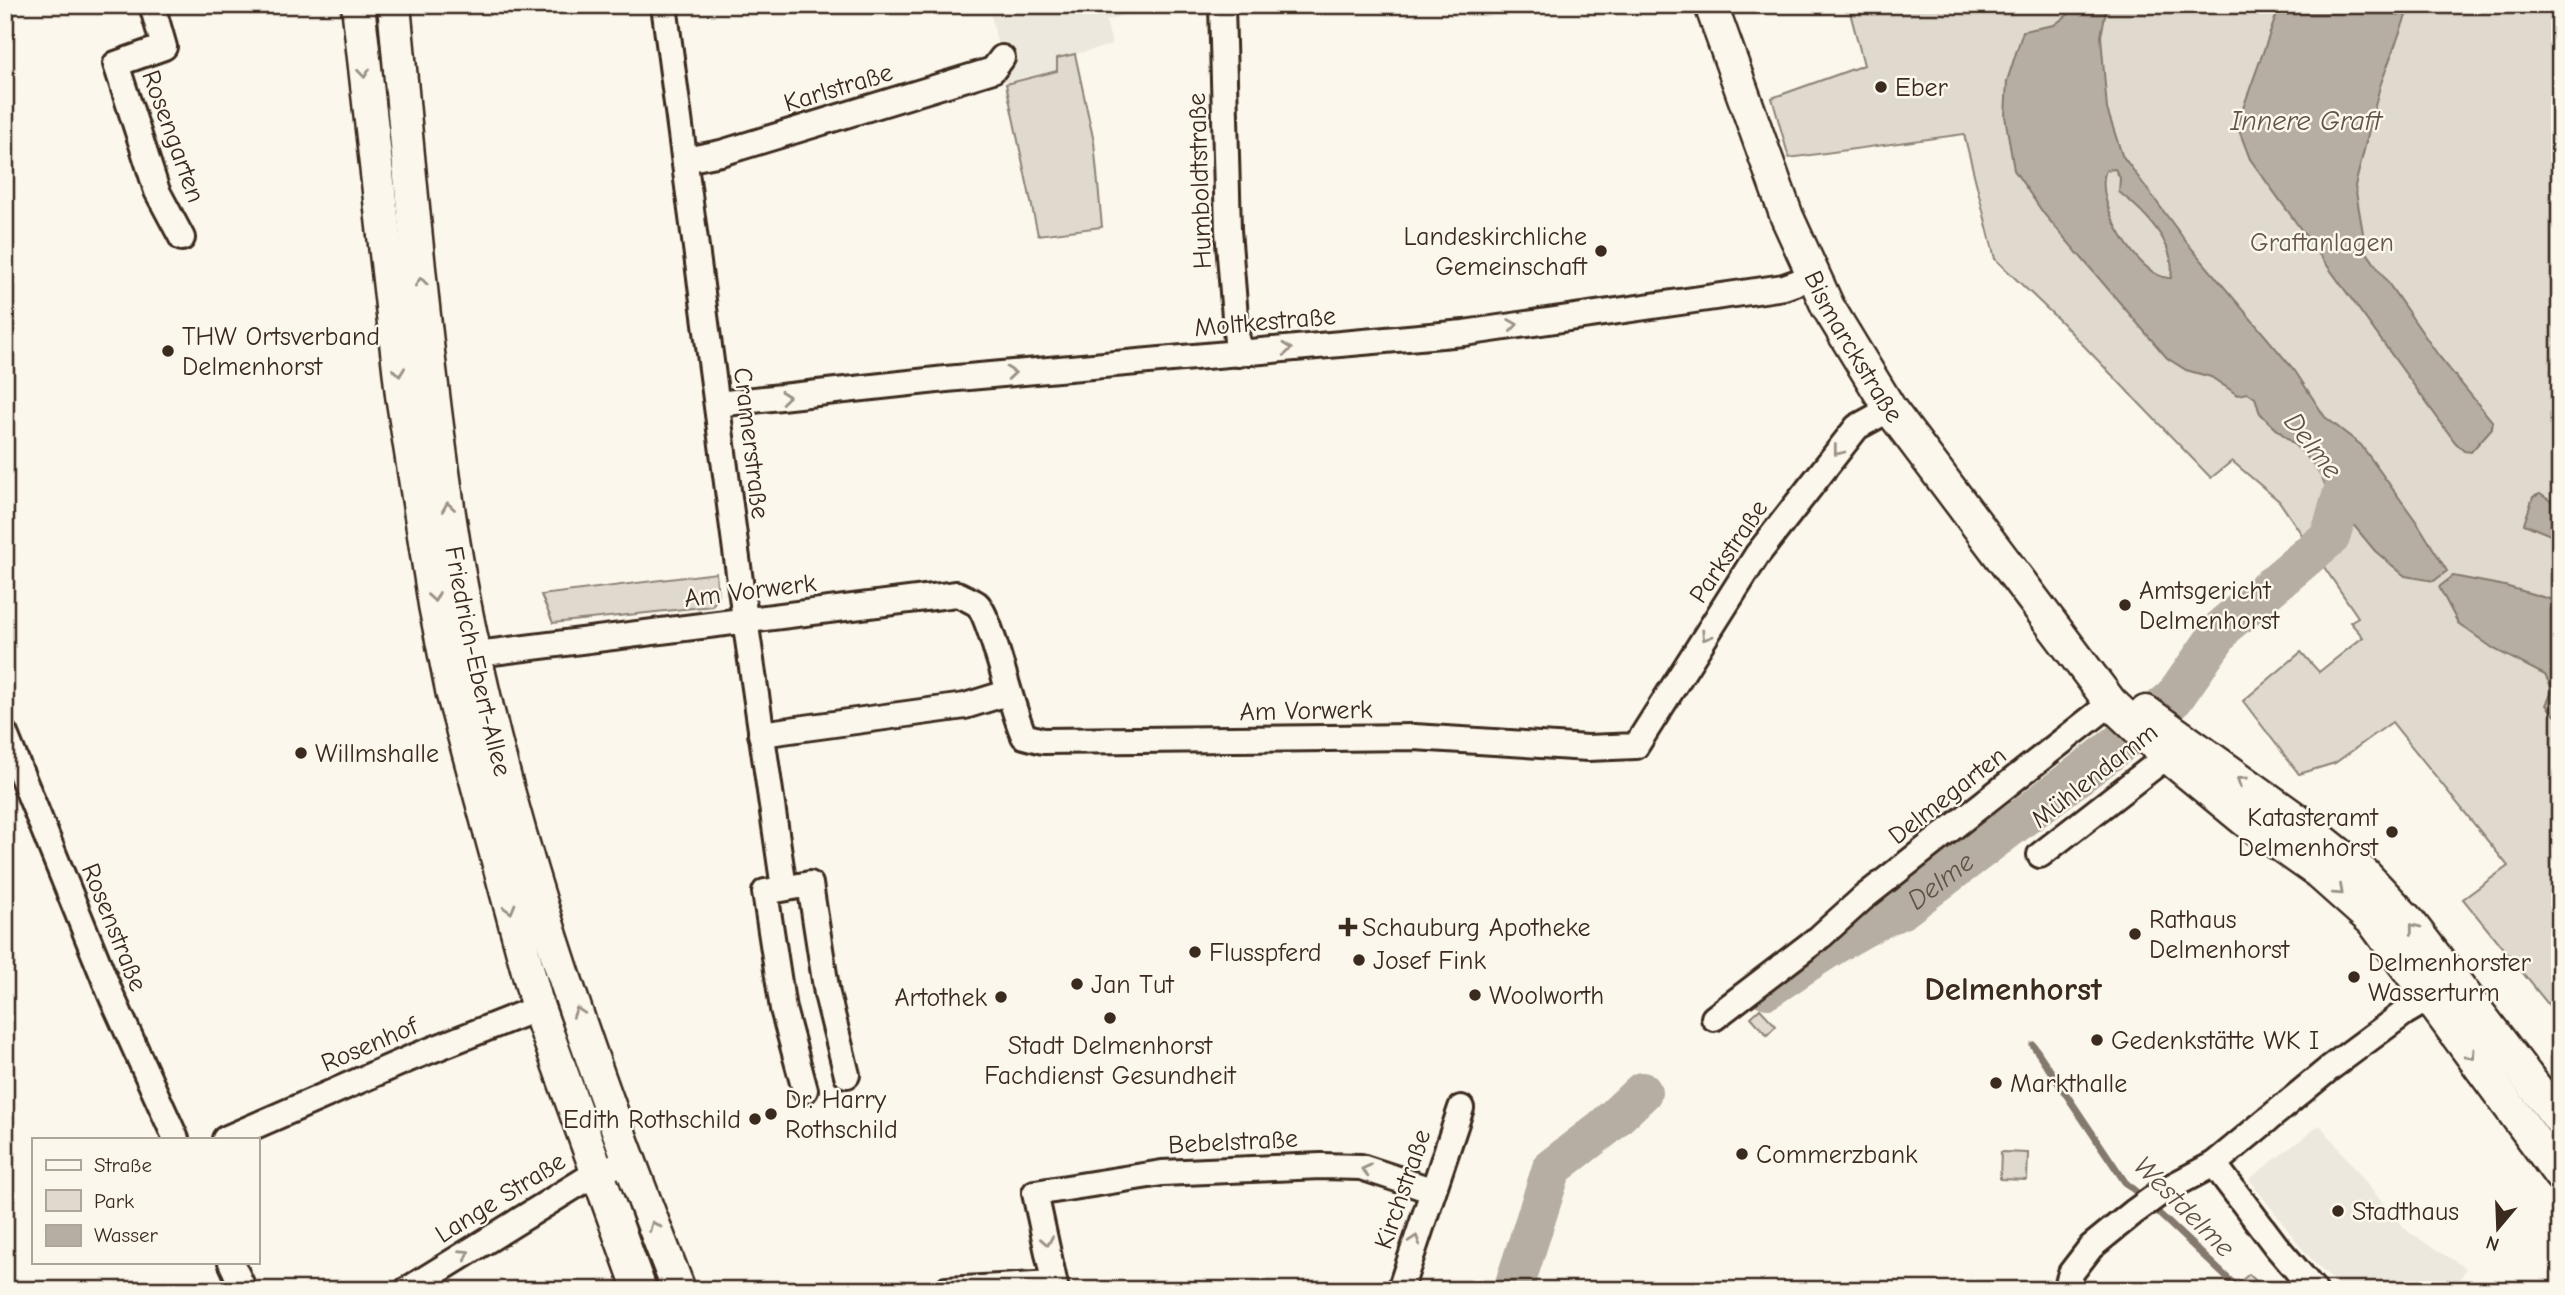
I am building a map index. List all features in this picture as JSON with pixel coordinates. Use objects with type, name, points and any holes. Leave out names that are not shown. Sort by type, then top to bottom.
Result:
[{"type":"main road","name":"Friedrich-Ebert-Allee","points":[[358,5],[397,354],[435,605],[478,798],[538,1008],[640,1290]]},
{"type":"main road","name":"Friedrich-Ebert-Allee","points":[[394,5],[420,274],[449,516],[477,654],[528,855],[628,1161],[679,1290]]},
{"type":"main road","name":"Bismarckstraße","points":[[1711,5],[1787,217],[1828,307],[1890,409],[2070,646],[2122,707],[2166,741],[2293,817],[2364,874],[2409,922],[2443,991]]},
{"type":"main road","points":[[2443,991],[2560,1120]]},
{"type":"main road","points":[[2443,991],[2560,1175]]},
{"type":"street","name":"Rosengarten","points":[[152,5],[164,47],[116,64],[157,191],[182,238]]},
{"type":"street","name":"Cramerstraße","points":[[664,5],[745,619],[784,888]]},
{"type":"street","name":"Humboldtstraße","points":[[1222,5],[1228,230],[1238,354]]},
{"type":"street","name":"Karlstraße","points":[[685,160],[733,150],[993,70],[1002,58]]},
{"type":"street","name":"Moltkestraße","points":[[717,404],[946,379],[1464,333],[1784,287],[1815,276]]},
{"type":"street","name":"Parkstraße","points":[[1636,746],[1757,555],[1857,427],[1890,409]]},
{"type":"street","name":"Am Vorwerk","points":[[477,654],[957,594],[978,604],[988,621],[1007,693],[1024,736],[1043,741],[1414,737],[1588,748],[1636,746]]},
{"type":"street","points":[[761,734],[965,705],[1007,693]]},
{"type":"street","name":"Delmegarten","points":[[1714,1018],[1819,938],[1863,898],[2122,707]]},
{"type":"street","name":"Rosenstraße","points":[[5,734],[111,995],[176,1138]]},
{"type":"street","name":"Mühlendamm","points":[[2040,855],[2166,741]]},
{"type":"street","points":[[805,1090],[783,1009],[765,891],[810,884],[827,994],[847,1075]]},
{"type":"street","points":[[2066,1290],[2071,1273],[2091,1247],[2134,1212],[2163,1191],[2214,1164],[2330,1068],[2404,1013],[2443,991]]},
{"type":"street","name":"Rosenhof","points":[[227,1138],[411,1058],[538,1008]]},
{"type":"street","name":"Kirchstraße","points":[[1400,1290],[1431,1190],[1461,1108]]},
{"type":"street","name":"Lange Straße","points":[[407,1290],[596,1173],[628,1161]]},
{"type":"street","points":[[2214,1164],[2276,1246],[2314,1290]]},
{"type":"street","name":"Bebelstraße","points":[[1055,1287],[1035,1193],[1162,1173],[1321,1166],[1361,1167],[1431,1190]]},
{"type":"street","points":[[232,1264],[244,1290]]},
{"type":"street","points":[[946,1290],[1055,1287]]},
{"type":"shaded area","points":[[989,5],[1153,5],[1106,21],[1112,45],[1075,54],[1094,142],[1102,227],[1038,235]]},
{"type":"shaded area","name":"Stadthaus","points":[[2320,1125],[2410,1233],[2466,1268],[2455,1290],[2342,1290],[2304,1251],[2249,1179]]},
{"type":"green space","name":"Graftanlagen","points":[[1848,5],[2560,5],[2560,1019],[2463,899],[2508,866],[2392,722],[2335,763],[2299,774],[2243,701],[2301,652],[2319,672],[2363,637],[2350,622],[2358,617],[2279,501],[2232,461],[2211,478],[2061,322],[1995,259],[1964,134],[1789,158],[1772,98],[1864,65]]},
{"type":"green space","points":[[1075,54],[1094,142],[1102,227],[1038,235],[1006,84],[1057,71],[1057,58]]},
{"type":"green space","points":[[716,573],[718,597],[712,606],[553,623],[541,595]]},
{"type":"green space","points":[[1760,1009],[1776,1026],[1767,1035],[1751,1017]]},
{"type":"green space","points":[[2001,1152],[2028,1153],[2027,1180],[2000,1179]]},
{"type":"green space","points":[[2249,1274],[2265,1290],[2231,1290]]},
{"type":"water","points":[[2081,5],[2107,5],[2101,36],[2107,109],[2122,155],[2187,243],[2295,371],[2325,417],[2361,445],[2418,524],[2447,571],[2434,581],[2405,576],[2375,551],[2328,494],[2324,481],[2309,459],[2260,413],[2255,398],[2248,393],[2238,395],[2211,377],[2186,370],[2167,358],[2044,214],[2014,170],[2005,116],[2007,81],[2023,31],[2054,25]],"holes":[[[2115,169],[2120,178],[2119,192],[2139,209],[2164,241],[2172,265],[2171,278],[2146,267],[2122,237],[2106,200],[2104,184],[2106,170]]]},
{"type":"water","name":"Innere Graft","points":[[2280,5],[2410,5],[2380,86],[2355,186],[2366,251],[2438,355],[2492,421],[2492,428],[2471,452],[2464,451],[2455,442],[2250,159],[2237,125]]},
{"type":"water","points":[[2540,494],[2560,507],[2560,539],[2524,524],[2533,497]]},
{"type":"water","points":[[2453,576],[2505,586],[2560,602],[2560,721],[2546,705],[2553,690],[2545,675],[2494,649],[2458,623],[2439,587]]},
{"type":"waterway","name":"Delme","points":[[1767,989],[1849,935],[1902,909],[2109,752],[2174,698],[2225,625],[2330,537],[2347,479],[2333,461]]},
{"type":"waterway","name":"Westdelme","points":[[2033,1045],[2125,1182],[2143,1198]]},
{"type":"waterway","name":"Delme","points":[[1513,1290],[1552,1168],[1605,1127],[1642,1092]]},
{"type":"waterway","name":"Westdelme","points":[[2151,1206],[2240,1290]]},
{"type":"place","name":"Eber","points":[[1881,87]]},
{"type":"place","name":"Landeskirchliche Gemeinschaft","points":[[1601,251]]},
{"type":"place","name":"THW Ortsverband Delmenhorst","points":[[168,351]]},
{"type":"place","name":"Amtsgericht Delmenhorst","points":[[2125,605]]},
{"type":"place","name":"Willmshalle","points":[[301,753]]},
{"type":"place","name":"Katasteramt Delmenhorst","points":[[2392,832]]},
{"type":"place","name":"Schauburg Apotheke","points":[[1348,927]]},
{"type":"place","name":"Rathaus Delmenhorst","points":[[2135,934]]},
{"type":"place","name":"Flusspferd","points":[[1195,952]]},
{"type":"place","name":"Josef Fink","points":[[1359,960]]},
{"type":"place","name":"Delmenhorster Wasserturm","points":[[2354,977]]},
{"type":"place","name":"Jan Tut","points":[[1077,984]]},
{"type":"place","name":"Woolworth","points":[[1475,995]]},
{"type":"place","name":"Artothek","points":[[1001,997]]},
{"type":"place","name":"Stadt Delmenhorst Fachdienst Gesundheit","points":[[1110,1018]]},
{"type":"place","name":"Gedenkstätte WK I","points":[[2097,1040]]},
{"type":"place","name":"Markthalle","points":[[1996,1083]]},
{"type":"place","name":"Dr. Harry Rothschild","points":[[771,1114]]},
{"type":"place","name":"Edith Rothschild","points":[[755,1119]]},
{"type":"place","name":"Commerzbank","points":[[1742,1154]]},
{"type":"place","name":"Stadthaus","points":[[2338,1211]]},
{"type":"district","name":"Delmenhorst","points":[[2013,988]]}]
